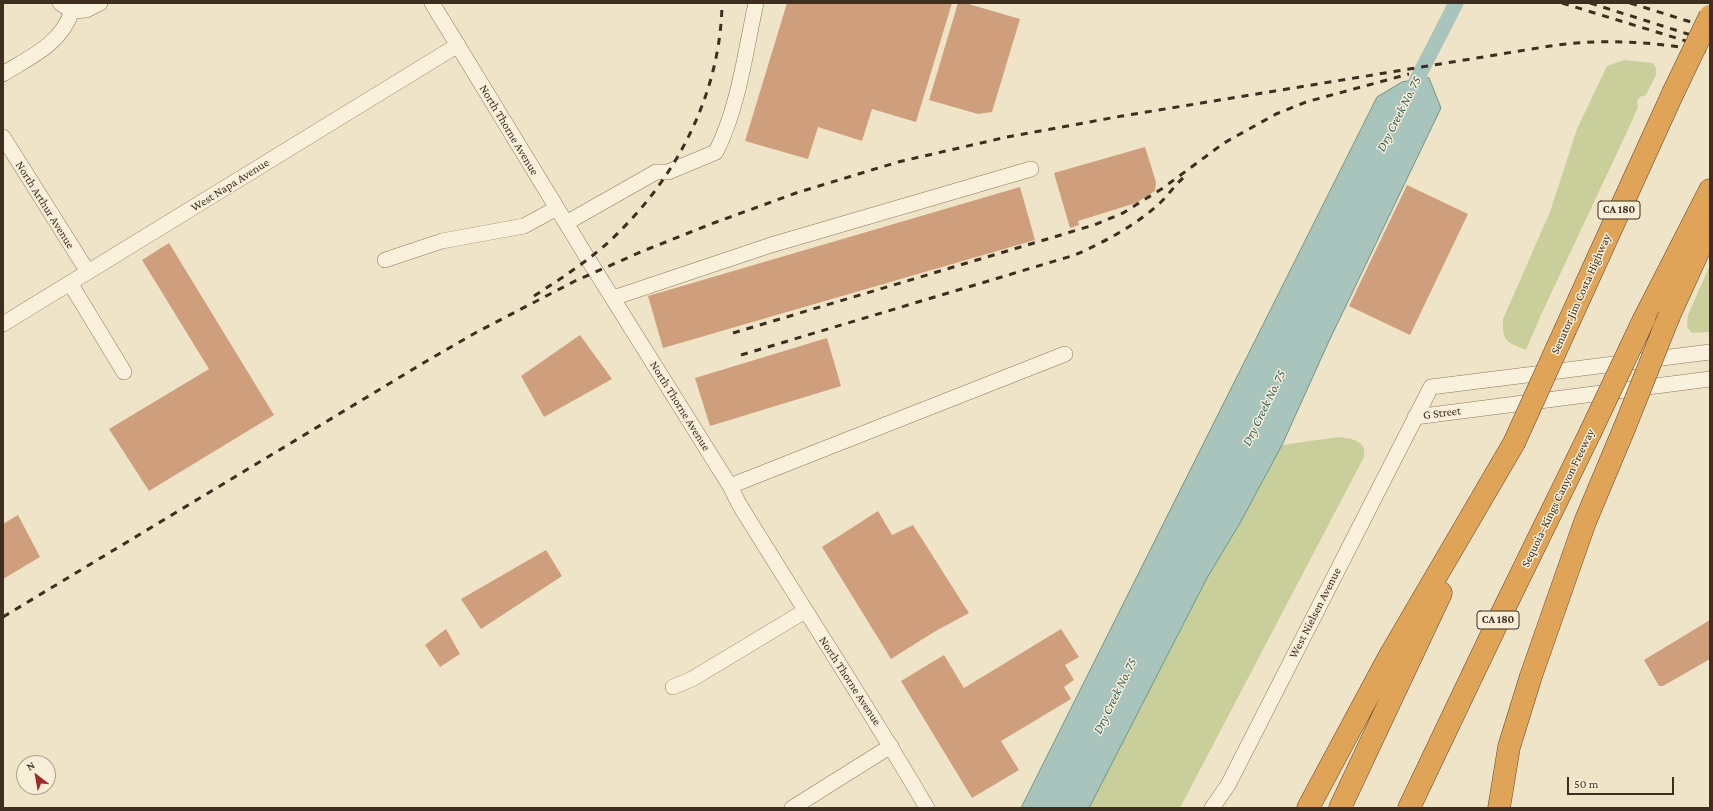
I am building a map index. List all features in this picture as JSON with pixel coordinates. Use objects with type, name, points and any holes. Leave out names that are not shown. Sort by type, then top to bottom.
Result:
[{"type":"highway","name":"Senator Jim Costa Highway","points":[[1514,443],[1673,93],[1710,16]]},
{"type":"highway","name":"Sequoia–Kings Canyon Freeway","points":[[1409,808],[1644,319],[1710,190]]},
{"type":"highway","points":[[1490,808],[1531,676],[1585,522],[1669,316],[1710,226]]},
{"type":"highway","points":[[1308,808],[1389,657],[1514,443]]},
{"type":"highway","name":"CA 180","points":[[1340,808],[1514,443]]},
{"type":"highway","points":[[1499,808],[1509,747]]},
{"type":"street","points":[[3,74],[42,50],[57,38],[68,24],[66,7],[86,10],[100,3]]},
{"type":"street","name":"North Thorne Avenue","points":[[432,3],[612,298],[730,486],[739,504],[891,746],[928,808]]},
{"type":"street","points":[[566,223],[656,172],[668,172],[716,152],[727,131],[756,3]]},
{"type":"street","name":"West Napa Avenue","points":[[3,324],[458,45]]},
{"type":"street","name":"North Arthur Avenue","points":[[3,137],[88,272]]},
{"type":"street","points":[[612,298],[772,245],[1031,169]]},
{"type":"street","points":[[385,260],[442,241],[524,226],[557,208]]},
{"type":"street","points":[[70,283],[124,372]]},
{"type":"street","name":"G Street","points":[[1415,417],[1431,387],[1710,352]]},
{"type":"street","points":[[730,486],[1065,354]]},
{"type":"street","name":"G Street","points":[[1415,417],[1710,379]]},
{"type":"street","name":"West Nielsen Avenue","points":[[1212,808],[1228,785],[1415,417]]},
{"type":"street","points":[[673,688],[692,679],[805,611]]},
{"type":"street","points":[[792,808],[891,746]]},
{"type":"green space","points":[[1624,60],[1653,63],[1656,68],[1656,75],[1646,95],[1640,97],[1637,101],[1638,107],[1626,134],[1526,350],[1507,340],[1503,332],[1503,319],[1550,212],[1577,129],[1607,66]]},
{"type":"green space","points":[[1710,265],[1710,332],[1692,333],[1687,327],[1688,315]]},
{"type":"green space","points":[[1339,437],[1358,441],[1363,447],[1364,457],[1180,808],[1089,808],[1207,578],[1240,523],[1282,445]]},
{"type":"water","points":[[1429,78],[1441,108],[1329,341],[1282,445],[1240,523],[1207,578],[1089,808],[1021,808],[1377,97],[1402,82]]},
{"type":"building","points":[[787,3],[952,3],[916,122],[872,109],[862,141],[818,127],[808,159],[745,141]]},
{"type":"building","points":[[958,3],[965,3],[1020,19],[992,112],[978,114],[929,100]]},
{"type":"building","points":[[1145,147],[1156,182],[1155,191],[1136,203],[1078,221],[1079,225],[1070,228],[1054,173]]},
{"type":"building","points":[[1407,185],[1468,214],[1410,335],[1349,306]]},
{"type":"building","points":[[1020,187],[1035,240],[663,348],[648,296]]},
{"type":"building","points":[[169,243],[274,415],[149,491],[109,429],[209,369],[142,260]]},
{"type":"building","points":[[580,335],[612,379],[544,417],[521,376]]},
{"type":"building","points":[[827,338],[841,386],[710,426],[695,378]]},
{"type":"building","points":[[878,511],[892,535],[913,525],[969,613],[934,632],[891,659],[822,547]]},
{"type":"building","points":[[18,515],[40,557],[3,579],[3,524]]},
{"type":"building","points":[[546,550],[562,576],[481,629],[461,599]]},
{"type":"building","points":[[1710,620],[1710,659],[1663,686],[1659,686],[1644,660]]},
{"type":"building","points":[[446,629],[460,654],[440,667],[425,645]]},
{"type":"building","points":[[1061,629],[1079,657],[1065,665],[1074,680],[1064,687],[1071,699],[1001,741],[1019,770],[972,798],[901,681],[944,655],[964,688]]},
{"type":"waterway","name":"Dry Creek No. 75","points":[[1408,97],[1456,3]]},
{"type":"railway","points":[[534,296],[580,265],[601,248],[643,207],[662,181],[694,126],[705,96],[714,66],[720,35],[722,3]]},
{"type":"railway","points":[[1562,3],[1699,45]]},
{"type":"railway","points":[[1590,3],[1710,41]]},
{"type":"railway","points":[[1630,3],[1710,28]]},
{"type":"railway","points":[[3,617],[477,332],[575,281],[643,251],[796,193],[898,162],[1007,137],[1122,116],[1550,46],[1590,42],[1630,42],[1710,52]]},
{"type":"railway","points":[[733,333],[1094,225],[1123,213],[1163,188],[1224,143],[1276,114],[1306,102],[1409,74]]},
{"type":"railway","points":[[741,355],[1075,255],[1110,238],[1142,218],[1162,201],[1183,178]]}]
